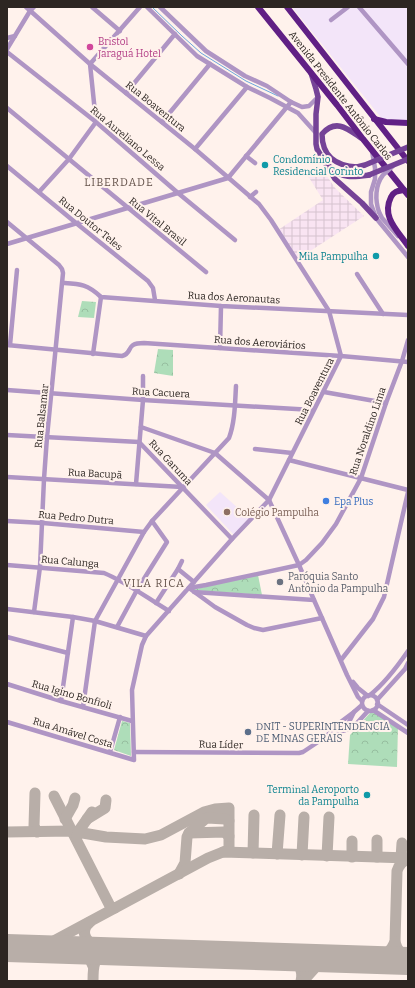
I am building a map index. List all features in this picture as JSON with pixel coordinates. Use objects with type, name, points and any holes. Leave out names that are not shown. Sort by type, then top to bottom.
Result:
[{"type":"highway","name":"Avenida Presidente Antônio Carlos","points":[[258,7],[406,193]]},
{"type":"highway","name":"Avenida Presidente Antônio Carlos","points":[[287,7],[374,119],[408,160]]},
{"type":"highway","points":[[374,119],[386,122],[408,123]]},
{"type":"highway","points":[[406,193],[397,191],[393,194],[388,209],[389,217],[392,223],[408,247]]},
{"type":"main road","points":[[310,71],[318,97],[316,114],[317,149],[335,179],[362,203],[376,218]]},
{"type":"main road","points":[[363,139],[347,128],[336,125],[330,127],[322,134],[322,142],[327,153],[336,162],[348,166],[356,167],[365,165],[408,147]]},
{"type":"main road","points":[[325,162],[334,171],[350,177],[369,175],[408,160]]},
{"type":"street","name":"Rua Boaventura","points":[[26,7],[90,64],[195,149],[259,204],[271,220],[329,311],[341,356],[269,500],[232,539],[146,636],[142,645],[132,690],[134,760]]},
{"type":"street","points":[[7,50],[30,11],[34,7]]},
{"type":"street","points":[[92,7],[120,31]]},
{"type":"street","points":[[39,192],[70,159],[96,122],[90,64],[140,7]]},
{"type":"street","points":[[147,7],[198,56],[247,87],[298,113],[316,133]]},
{"type":"street","points":[[160,7],[206,51],[245,76],[267,86],[291,102],[302,107],[309,106],[318,97]]},
{"type":"street","points":[[331,20],[348,7]]},
{"type":"street","points":[[359,7],[408,64]]},
{"type":"street","points":[[126,92],[175,34]]},
{"type":"street","points":[[7,38],[15,36]]},
{"type":"street","name":"Rua Aureliano Lessa","points":[[7,50],[96,122],[235,240]]},
{"type":"street","points":[[162,122],[210,64]]},
{"type":"street","points":[[195,149],[247,87]]},
{"type":"street","points":[[7,244],[228,178],[291,102]]},
{"type":"street","name":"Rua Vital Brasil","points":[[7,108],[206,272]]},
{"type":"street","points":[[372,151],[375,179],[371,192],[371,204],[376,218],[408,257]]},
{"type":"street","points":[[246,156],[255,163]]},
{"type":"street","points":[[396,164],[383,175],[377,188],[377,206],[382,218],[408,247]]},
{"type":"street","name":"Rua Doutor Teles","points":[[7,166],[148,281],[153,288],[155,300]]},
{"type":"street","points":[[250,197],[256,192]]},
{"type":"street","name":"Rua Balsamar","points":[[7,222],[59,264],[63,273],[47,437],[40,567],[34,612]]},
{"type":"street","points":[[16,270],[8,345],[93,354],[101,297],[90,288],[63,282]]},
{"type":"street","points":[[357,274],[383,314]]},
{"type":"street","name":"Rua dos Aeronautas","points":[[101,297],[221,306],[408,315]]},
{"type":"street","points":[[220,348],[221,306]]},
{"type":"street","name":"Rua Noraldino Lima","points":[[189,588],[299,565],[306,560],[322,543],[336,524],[361,478],[408,340]]},
{"type":"street","name":"Rua dos Aeroviários","points":[[93,354],[126,356],[132,345],[136,343],[341,356],[408,362]]},
{"type":"street","points":[[136,484],[143,400],[143,376]]},
{"type":"street","points":[[83,707],[95,621],[144,532],[152,521],[229,438],[232,431],[236,386]]},
{"type":"street","name":"Rua Cacuera","points":[[7,390],[313,410]]},
{"type":"street","points":[[324,392],[386,403]]},
{"type":"street","points":[[141,427],[215,453],[269,500],[364,709],[370,710],[408,733]]},
{"type":"street","name":"Rua Garuma","points":[[7,435],[140,442],[232,539]]},
{"type":"street","points":[[254,449],[292,453]]},
{"type":"street","points":[[289,460],[408,491],[384,597],[373,619],[341,660]]},
{"type":"street","name":"Rua Bacupã","points":[[7,477],[182,487]]},
{"type":"street","name":"Rua Pedro Dutra","points":[[7,521],[144,532]]},
{"type":"street","points":[[117,627],[137,590],[167,542],[152,521]]},
{"type":"street","points":[[156,603],[182,561]]},
{"type":"street","name":"Rua Calunga","points":[[7,565],[104,573],[137,590],[169,611]]},
{"type":"street","points":[[178,569],[194,582]]},
{"type":"street","points":[[189,588],[215,607],[254,628],[263,630],[322,618]]},
{"type":"street","points":[[185,592],[314,600]]},
{"type":"street","points":[[7,609],[95,621],[146,636]]},
{"type":"street","points":[[60,701],[73,617]]},
{"type":"street","points":[[7,637],[68,653]]},
{"type":"street","points":[[362,703],[364,698],[369,696],[378,688],[398,666],[408,651]]},
{"type":"street","points":[[370,710],[375,708],[377,702],[408,663]]},
{"type":"street","points":[[348,675],[358,688],[369,696],[374,697],[377,702],[408,725]]},
{"type":"street","name":"Rua Igino Bonfioli","points":[[7,684],[60,701],[132,721]]},
{"type":"street","name":"Rua Líder","points":[[327,736],[334,727],[354,712],[362,703]]},
{"type":"street","name":"Rua Líder","points":[[134,752],[298,754],[327,736],[351,728],[370,710]]},
{"type":"street","name":"Rua Líder","points":[[345,730],[354,712]]},
{"type":"street","points":[[110,752],[120,717]]},
{"type":"street","name":"Rua Amável Costa","points":[[7,722],[134,760]]},
{"type":"shaded area","points":[[292,7],[408,7],[408,122],[383,120]]},
{"type":"shaded area","points":[[321,167],[335,188],[364,216],[298,259],[278,230],[323,200],[308,176]]},
{"type":"shaded area","name":"Colégio Pampulha","points":[[220,492],[249,518],[234,535],[206,505]]},
{"type":"green space","points":[[82,301],[96,302],[94,318],[78,317]]},
{"type":"green space","points":[[158,349],[173,350],[173,376],[154,373]]},
{"type":"green space","points":[[258,575],[262,595],[191,590]]},
{"type":"green space","points":[[377,712],[398,726],[397,767],[348,764],[350,735],[370,713]]},
{"type":"green space","points":[[122,721],[130,723],[131,756],[114,750]]},
{"type":"waterway","points":[[152,7],[201,53],[246,81],[278,96]]},
{"type":"taxiway","points":[[35,793],[34,826],[37,832]]},
{"type":"taxiway","points":[[54,796],[110,906],[115,908]]},
{"type":"taxiway","points":[[65,819],[73,805],[75,798]]},
{"type":"taxiway","points":[[87,819],[105,808],[106,800]]},
{"type":"taxiway","points":[[7,832],[71,831],[106,837],[145,839],[161,835],[204,812],[215,809],[229,808],[229,848],[223,852]]},
{"type":"taxiway","points":[[77,837],[78,832],[92,812]]},
{"type":"taxiway","points":[[253,853],[254,815]]},
{"type":"taxiway","points":[[277,854],[280,815]]},
{"type":"taxiway","points":[[302,855],[304,817]]},
{"type":"taxiway","points":[[327,856],[329,817]]},
{"type":"taxiway","points":[[179,874],[185,863],[187,837],[189,833],[207,818],[225,819],[229,821]]},
{"type":"taxiway","points":[[189,833],[224,832],[229,836]]},
{"type":"taxiway","points":[[377,840],[377,857]]},
{"type":"taxiway","points":[[352,841],[352,857]]},
{"type":"taxiway","points":[[401,858],[402,843]]},
{"type":"taxiway","points":[[31,949],[48,944],[208,858],[223,852],[408,858]]},
{"type":"taxiway","points":[[408,859],[401,864],[397,871],[395,942],[400,952],[408,960]]},
{"type":"taxiway","points":[[90,922],[86,926],[86,938],[100,951]]},
{"type":"taxiway","points":[[378,960],[392,948],[395,942]]},
{"type":"taxiway","points":[[76,950],[87,956],[93,966]]},
{"type":"taxiway","points":[[93,981],[93,971],[97,959],[109,951]]},
{"type":"taxiway","points":[[287,957],[297,963],[301,969],[301,981]]},
{"type":"taxiway","points":[[303,981],[321,961],[329,958]]},
{"type":"runway","points":[[7,948],[408,961]]},
{"type":"place","name":"Bristol Jaraguá Hotel","points":[[90,47]]},
{"type":"place","name":"Condomínio Residencial Corinto","points":[[265,165]]},
{"type":"place","name":"Mila Pampulha","points":[[376,256]]},
{"type":"place","name":"Epa Plus","points":[[326,501]]},
{"type":"place","name":"Colégio Pampulha","points":[[227,512]]},
{"type":"place","name":"Paróquia Santo Antônio da Pampulha","points":[[280,582]]},
{"type":"place","name":"DNIT - SUPERINTENDENCIA DE MINAS GERAIS","points":[[248,732]]},
{"type":"place","name":"Terminal Aeroporto da Pampulha","points":[[367,795]]},
{"type":"district","name":"LIBERDADE","points":[[119,182]]},
{"type":"district","name":"VILA RICA","points":[[154,583]]}]
